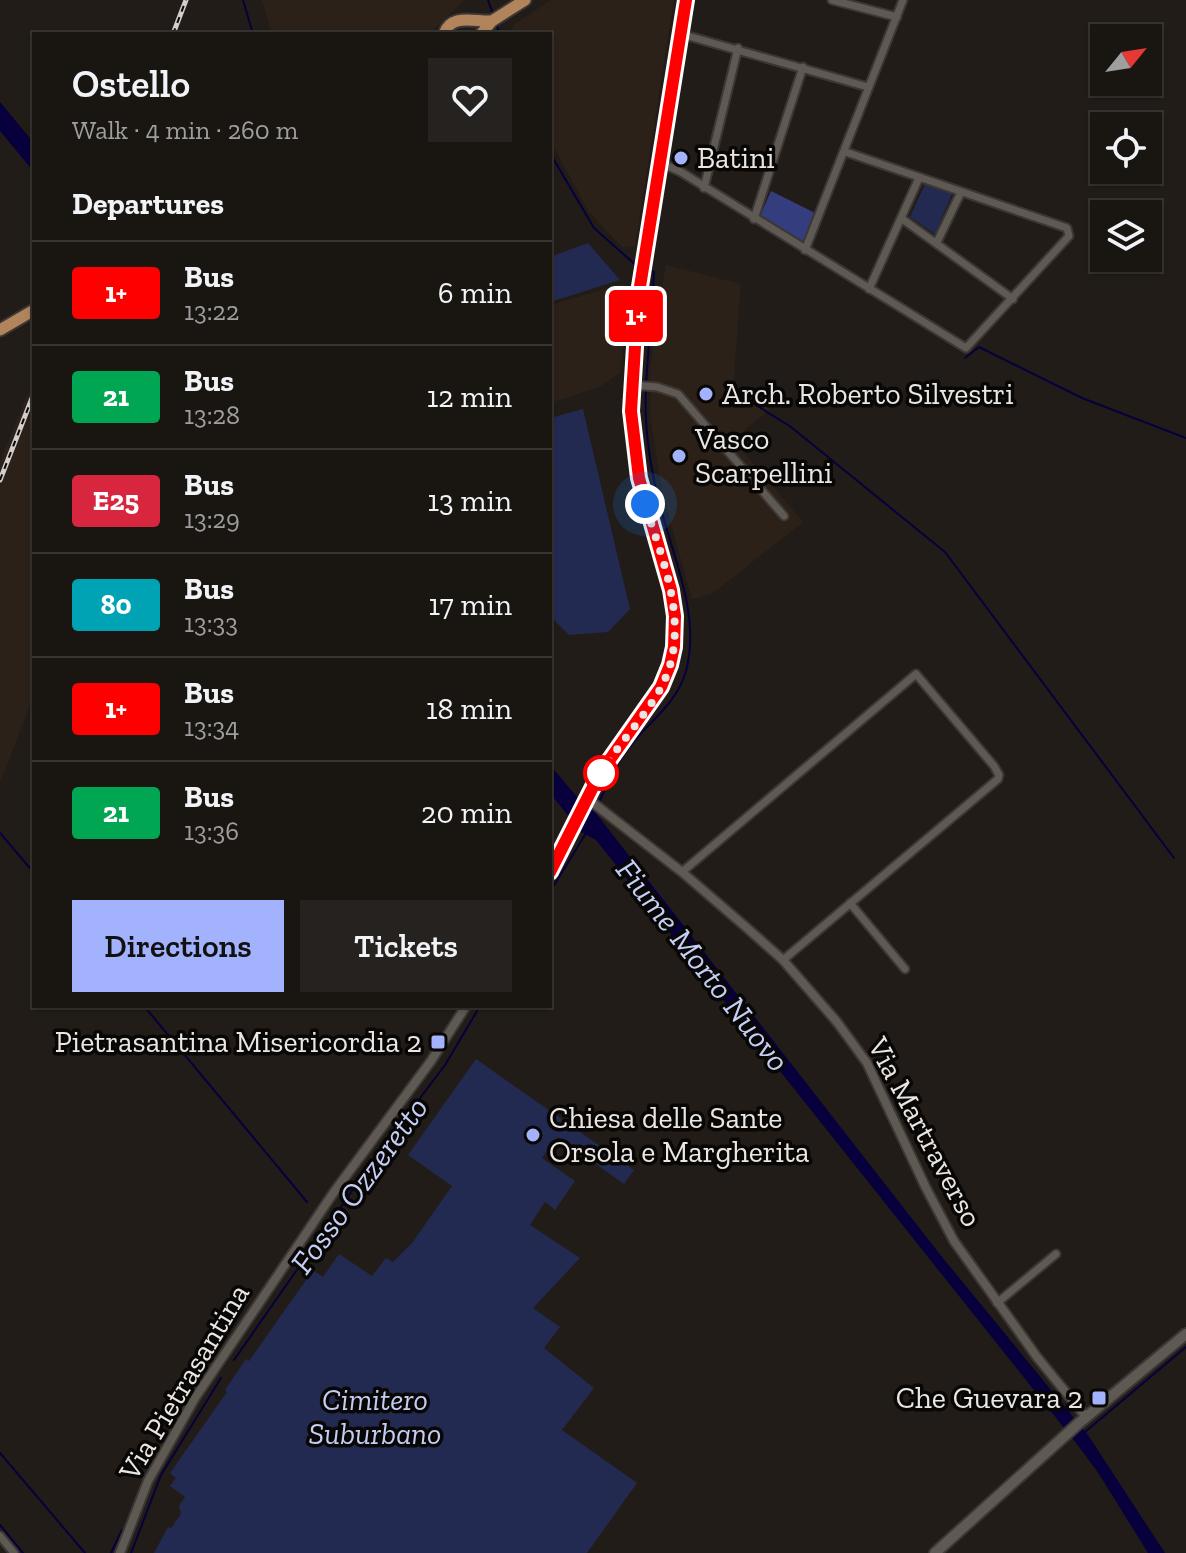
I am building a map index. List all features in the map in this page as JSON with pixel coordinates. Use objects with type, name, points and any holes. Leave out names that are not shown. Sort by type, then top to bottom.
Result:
[{"type":"main road","points":[[483,32],[492,21],[525,0]]},
{"type":"main road","points":[[445,32],[451,22],[458,20],[492,21]]},
{"type":"main road","points":[[466,21],[474,32]]},
{"type":"main road","points":[[0,330],[32,311]]},
{"type":"main road","points":[[935,1553],[1082,1420],[1186,1334]]},
{"type":"street","points":[[552,868],[614,752],[661,687],[675,641],[671,590],[634,455],[632,385],[641,278],[686,0]]},
{"type":"street","points":[[832,0],[897,17]]},
{"type":"street","points":[[805,250],[846,152],[903,0]]},
{"type":"street","points":[[681,34],[868,87]]},
{"type":"street","points":[[704,188],[738,48]]},
{"type":"street","points":[[754,219],[803,67]]},
{"type":"street","points":[[659,162],[681,172],[966,348],[1066,241],[1070,232],[1067,228],[846,152]]},
{"type":"street","points":[[869,289],[919,178]]},
{"type":"street","points":[[937,242],[961,192]]},
{"type":"street","points":[[901,218],[1013,299]]},
{"type":"street","points":[[632,385],[655,387],[678,394],[784,516]]},
{"type":"street","points":[[682,872],[916,674],[999,775],[996,782],[783,960]]},
{"type":"street","name":"Via Martraverso","points":[[589,801],[682,872],[783,960],[837,1022],[867,1063],[947,1228],[1082,1420]]},
{"type":"street","points":[[850,903],[905,969]]},
{"type":"street","name":"Via Pietrasantina","points":[[120,1553],[153,1472],[195,1398],[334,1192],[431,1061],[465,1008]]},
{"type":"street","points":[[997,1303],[1056,1254]]},
{"type":"street","points":[[0,1536],[14,1553]]},
{"type":"shaded area","points":[[262,0],[465,0],[431,32],[271,32]]},
{"type":"shaded area","points":[[551,0],[674,0],[635,246],[622,247],[589,212],[552,144],[552,32],[511,32],[513,25]]},
{"type":"shaded area","points":[[771,191],[815,214],[804,242],[760,216]]},
{"type":"shaded area","points":[[666,265],[741,284],[733,388],[771,409],[733,439],[803,522],[712,594],[692,599],[662,492],[651,422],[650,374]]},
{"type":"shaded area","points":[[623,284],[626,290],[605,301],[624,342],[620,373],[599,387],[552,402],[552,304]]},
{"type":"shaded area","points":[[32,384],[32,700],[0,783],[0,461]]},
{"type":"green space","points":[[925,184],[952,194],[935,234],[910,217]]},
{"type":"green space","points":[[588,243],[620,280],[552,301],[552,256]]},
{"type":"green space","points":[[583,409],[630,609],[608,632],[569,635],[552,618],[552,417]]},
{"type":"green space","name":"Cimitero Suburbano","points":[[476,1059],[634,1170],[624,1184],[558,1137],[542,1158],[575,1181],[555,1210],[545,1202],[530,1225],[580,1258],[533,1308],[560,1327],[544,1348],[594,1388],[562,1430],[637,1483],[587,1553],[154,1553],[168,1527],[171,1528],[181,1514],[179,1506],[185,1497],[170,1486],[176,1478],[170,1473],[227,1392],[225,1390],[246,1359],[249,1361],[313,1270],[323,1277],[339,1254],[372,1276],[386,1258],[393,1262],[412,1243],[452,1186],[408,1155]]},
{"type":"water","points":[[0,102],[32,141],[32,170],[0,131]]},
{"type":"water","name":"Fiume Morto Nuovo","points":[[552,767],[588,810],[591,808],[595,812],[938,1252],[1088,1435],[1165,1553],[1148,1553],[1080,1448],[596,840],[581,832],[552,796]]},
{"type":"waterway","points":[[243,0],[252,32]]},
{"type":"waterway","points":[[488,0],[493,14]]},
{"type":"waterway","points":[[496,24],[499,32]]},
{"type":"waterway","points":[[552,156],[594,228],[638,267]]},
{"type":"waterway","points":[[644,270],[654,272],[646,384]]},
{"type":"waterway","points":[[965,358],[979,347],[1082,398],[1186,438]]},
{"type":"waterway","points":[[724,385],[791,427],[945,552],[1174,858]]},
{"type":"waterway","points":[[599,802],[627,751],[676,693],[686,671],[690,650],[684,587],[651,462],[646,390]]},
{"type":"waterway","points":[[0,833],[32,871]]},
{"type":"waterway","name":"Fosso Ozzeretto","points":[[552,889],[586,833]]},
{"type":"waterway","points":[[146,1008],[307,1202]]},
{"type":"waterway","name":"Fosso Ozzeretto","points":[[234,1360],[377,1155],[445,1065],[479,1008]]},
{"type":"waterway","points":[[1085,1432],[1186,1347]]},
{"type":"waterway","name":"Fosso Ozzeretto","points":[[131,1553],[161,1475],[221,1378]]},
{"type":"waterway","points":[[0,1453],[85,1553]]},
{"type":"waterway","points":[[0,1525],[23,1553]]},
{"type":"waterway","points":[[111,1553],[122,1530]]},
{"type":"railway","points":[[174,32],[186,0]]},
{"type":"railway","points":[[0,480],[32,398]]},
{"type":"bus line","name":"1+","points":[[552,868],[599,775],[661,687],[674,647],[675,616],[671,590],[639,478],[631,411],[638,299],[686,0]]},
{"type":"place","name":"Batini","points":[[681,158]]},
{"type":"place","name":"Arch. Roberto Silvestri","points":[[706,394]]},
{"type":"place","name":"Vasco Scarpellini","points":[[679,456]]},
{"type":"place","name":"Pietrasantina Misericordia 2","points":[[438,1042]]},
{"type":"place","name":"Chiesa delle Sante Orsola e Margherita","points":[[533,1135]]},
{"type":"place","name":"Che Guevara 2","points":[[1099,1398]]},
{"type":"route","points":[[601,773],[657,694],[667,675],[674,647],[675,616],[671,590],[645,504]]}]
